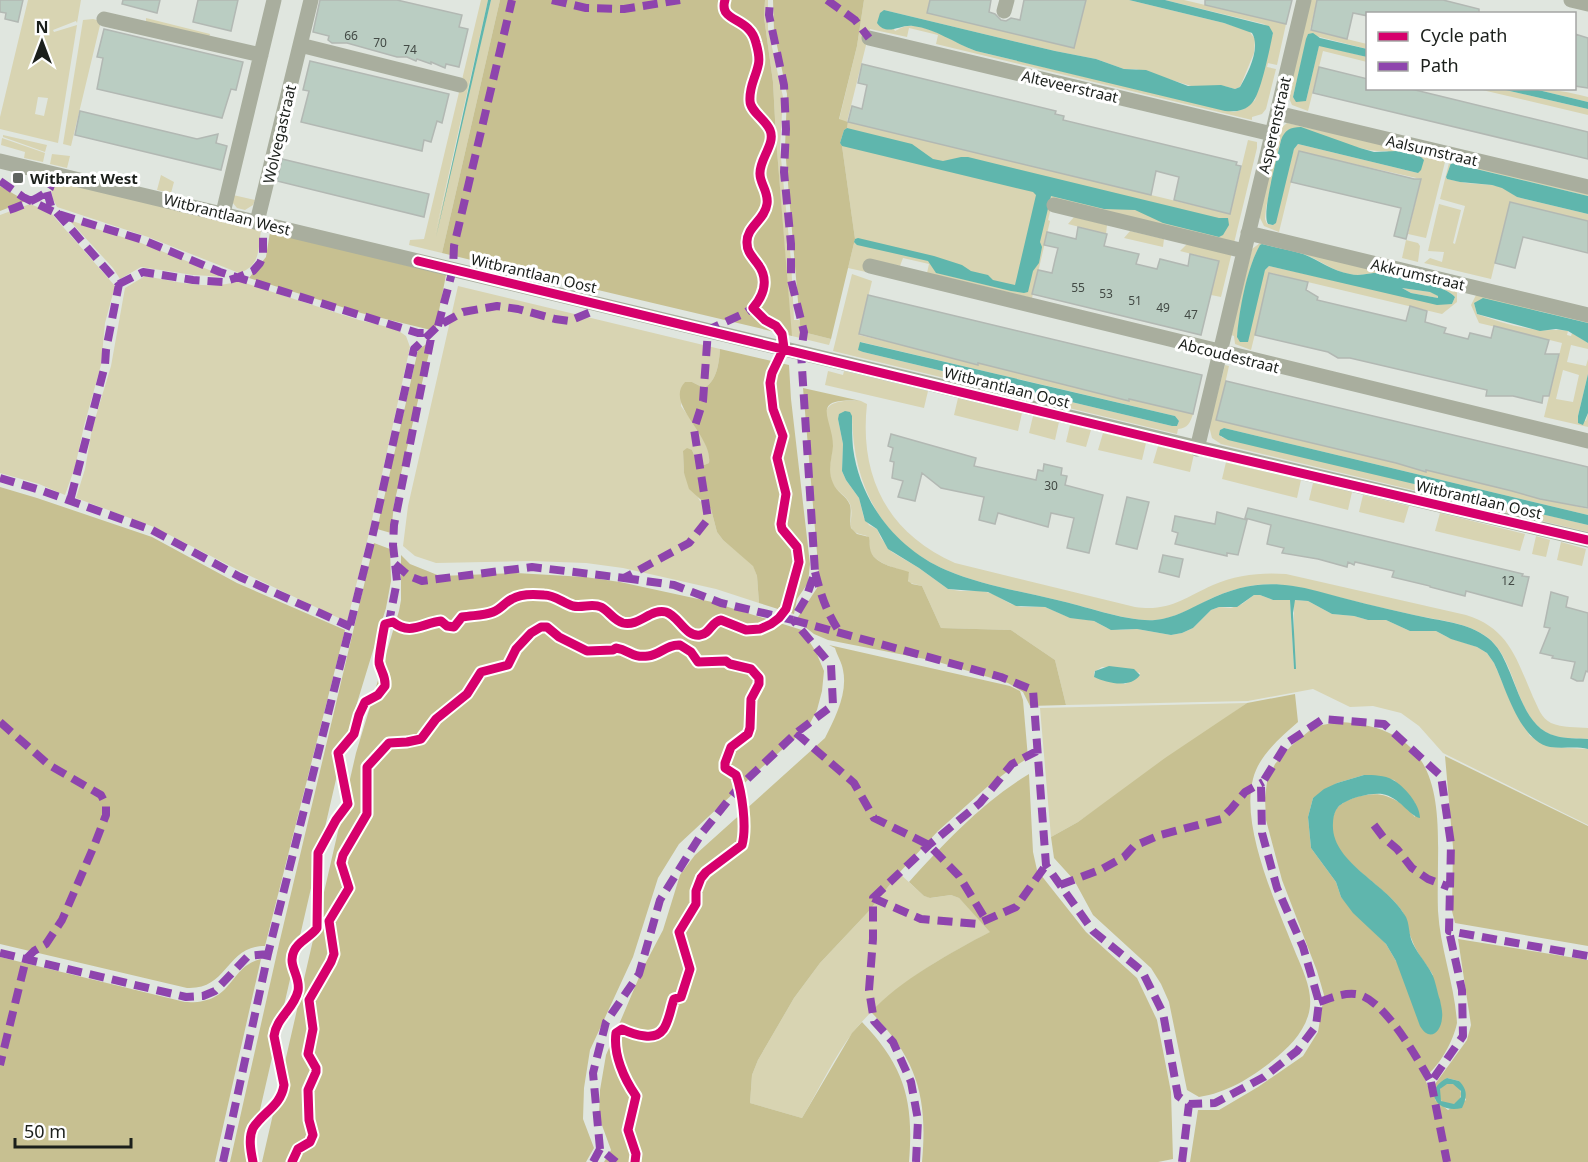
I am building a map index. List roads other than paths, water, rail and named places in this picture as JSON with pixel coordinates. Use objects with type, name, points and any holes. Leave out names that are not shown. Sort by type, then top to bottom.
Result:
[{"type":"street","points":[[223,213],[274,0]]},
{"type":"street","name":"Wolvegastraat","points":[[257,222],[310,0]]},
{"type":"street","name":"Asperenstraat","points":[[1197,449],[1304,0]]},
{"type":"street","points":[[1571,0],[1588,4]]},
{"type":"street","points":[[104,18],[261,56]]},
{"type":"street","name":"Alteveerstraat","points":[[869,38],[1272,134]]},
{"type":"street","points":[[300,45],[460,86]]},
{"type":"street","name":"Aalsumstraat","points":[[1277,113],[1588,187]]},
{"type":"street","name":"Witbrantlaan West","points":[[0,161],[418,261]]},
{"type":"street","points":[[1054,205],[1244,251]]},
{"type":"street","name":"Akkrumstraat","points":[[1248,233],[1588,315]]},
{"type":"street","name":"Witbrantlaan Oost","points":[[418,261],[1197,449],[1588,540]]},
{"type":"street","name":"Abcoudestraat","points":[[870,267],[1588,441]]},
{"type":"water","points":[[488,0],[491,0],[436,237]]},
{"type":"water","points":[[1129,0],[1165,0],[1269,26],[1273,33],[1270,49],[1262,81],[1252,103],[1240,110],[1225,111],[976,51],[921,28],[908,26],[889,30],[877,23],[880,13],[884,10],[1096,59],[1124,69],[1146,70],[1188,86],[1221,85],[1235,89],[1240,87],[1250,68],[1254,53],[1252,33],[1224,23]]},
{"type":"water","points":[[1313,33],[1320,38],[1366,49],[1366,57],[1319,46],[1306,101],[1296,102],[1293,97],[1308,34]]},
{"type":"water","points":[[1505,90],[1538,90],[1588,102],[1588,109]]},
{"type":"water","points":[[1301,127],[1374,152],[1397,151],[1420,156],[1424,160],[1421,170],[1418,173],[1298,144],[1294,149],[1276,223],[1268,224],[1266,218],[1268,197],[1281,140],[1288,130]]},
{"type":"water","points":[[847,128],[912,144],[933,159],[943,161],[968,157],[1219,218],[1228,218],[1229,225],[1219,237],[1163,223],[1135,210],[1104,209],[1051,196],[1040,242],[1042,247],[1039,263],[1033,271],[1028,292],[1011,291],[936,273],[928,261],[857,245],[854,242],[855,239],[934,256],[962,265],[971,271],[988,275],[993,280],[1015,285],[1036,195],[1033,192],[842,146],[840,143],[844,130]]},
{"type":"water","points":[[1451,163],[1588,196],[1588,214],[1517,197],[1492,185],[1447,179]]},
{"type":"water","points":[[1260,245],[1303,254],[1343,273],[1358,275],[1382,273],[1399,276],[1442,289],[1455,297],[1452,304],[1437,305],[1269,266],[1265,270],[1248,342],[1240,342],[1237,337],[1242,302],[1251,265]],"holes":[[[1402,288],[1430,292],[1438,298],[1411,293]]]},
{"type":"water","points":[[1483,298],[1588,323],[1588,343],[1568,331],[1556,329],[1540,331],[1477,314],[1474,303]]},
{"type":"water","points":[[860,342],[1175,416],[1179,421],[1177,426],[1172,426],[863,352],[858,350]]},
{"type":"water","points":[[1588,374],[1588,413],[1583,425],[1578,423],[1578,416]]},
{"type":"water","points":[[845,411],[850,412],[852,416],[853,448],[857,468],[873,505],[897,536],[912,550],[946,570],[973,580],[1132,619],[1162,619],[1234,590],[1274,584],[1302,587],[1378,607],[1462,625],[1488,638],[1497,648],[1525,708],[1538,726],[1556,736],[1588,739],[1588,749],[1550,747],[1539,742],[1522,724],[1494,663],[1487,653],[1436,631],[1410,631],[1386,620],[1368,620],[1332,614],[1308,601],[1295,600],[1293,613],[1296,669],[1294,669],[1290,600],[1273,600],[1254,595],[1237,607],[1219,607],[1211,610],[1193,628],[1171,635],[1137,629],[1111,630],[1094,621],[1070,618],[1045,607],[1016,606],[988,592],[948,589],[888,549],[877,529],[865,521],[859,498],[842,471],[843,444],[838,419],[839,414]]},
{"type":"water","points":[[1224,428],[1588,515],[1588,525],[1228,440],[1219,435],[1220,430]]},
{"type":"water","points":[[1109,666],[1134,669],[1140,675],[1130,682],[1118,684],[1094,677],[1095,671]]},
{"type":"water","points":[[1364,775],[1383,776],[1397,783],[1414,801],[1420,818],[1388,796],[1365,795],[1343,803],[1338,808],[1333,821],[1335,837],[1350,862],[1387,894],[1406,917],[1411,939],[1435,980],[1440,1000],[1441,1023],[1434,1034],[1427,1034],[1420,1026],[1396,961],[1386,944],[1353,913],[1341,897],[1336,882],[1311,848],[1308,817],[1313,798],[1324,789],[1337,783]]},
{"type":"water","points":[[1447,1078],[1459,1081],[1466,1094],[1462,1108],[1453,1109],[1440,1105],[1434,1095],[1439,1083]],"holes":[[[1447,1084],[1453,1084],[1461,1091],[1461,1097],[1454,1104],[1441,1101],[1440,1089]]]},
{"type":"place","name":"Witbrant West","points":[[18,178]]}]
